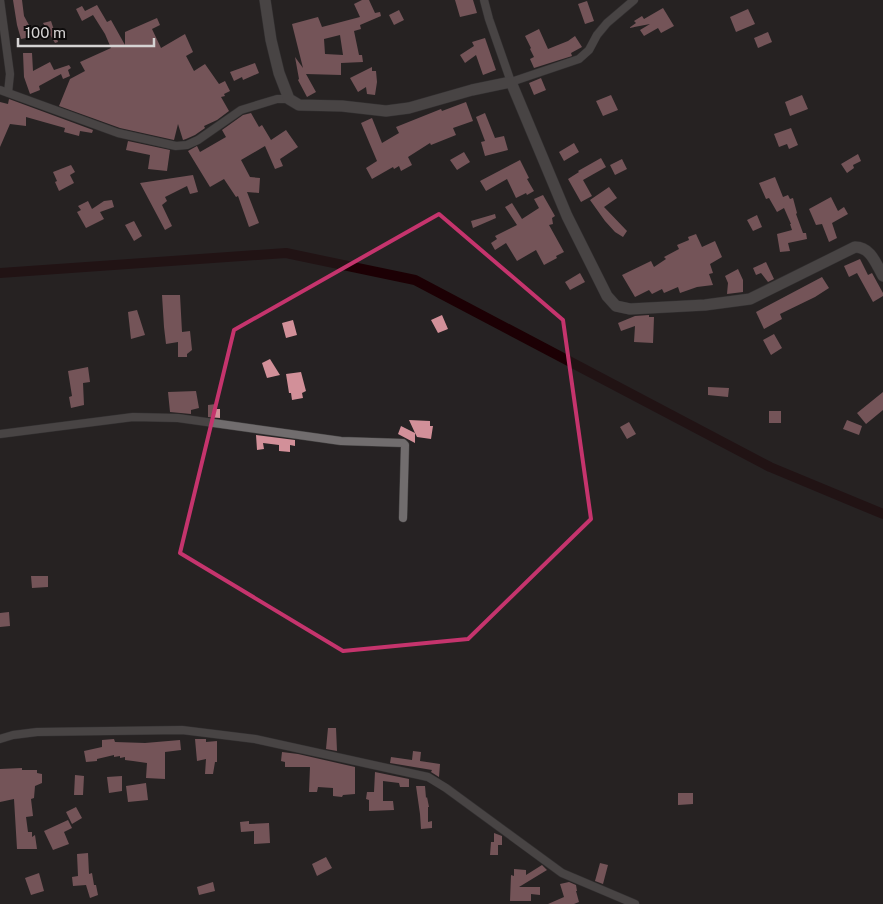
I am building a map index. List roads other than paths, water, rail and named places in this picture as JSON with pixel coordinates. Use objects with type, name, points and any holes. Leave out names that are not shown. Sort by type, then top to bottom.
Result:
[{"type":"main road","points":[[265,0],[271,40],[279,73],[290,99],[299,105],[342,106],[386,111],[409,108],[480,88],[511,82],[567,216],[607,296],[616,306],[630,309],[696,306],[750,299],[855,248],[862,247],[870,253],[883,276]]},
{"type":"street","points":[[0,0],[10,74],[4,91],[118,133],[176,146],[187,145],[198,140],[241,110],[277,99],[290,99]]},
{"type":"street","points":[[484,0],[511,82],[579,59],[589,50],[597,35],[607,23],[634,0]]},
{"type":"street","points":[[0,434],[134,417],[178,418],[341,441],[403,443],[405,446],[403,518]]},
{"type":"street","points":[[0,739],[13,735],[37,732],[182,730],[255,739],[428,778],[446,788],[562,873],[635,904]]},
{"type":"waterway","points":[[0,273],[286,253],[415,280],[770,467],[883,514]]}]
